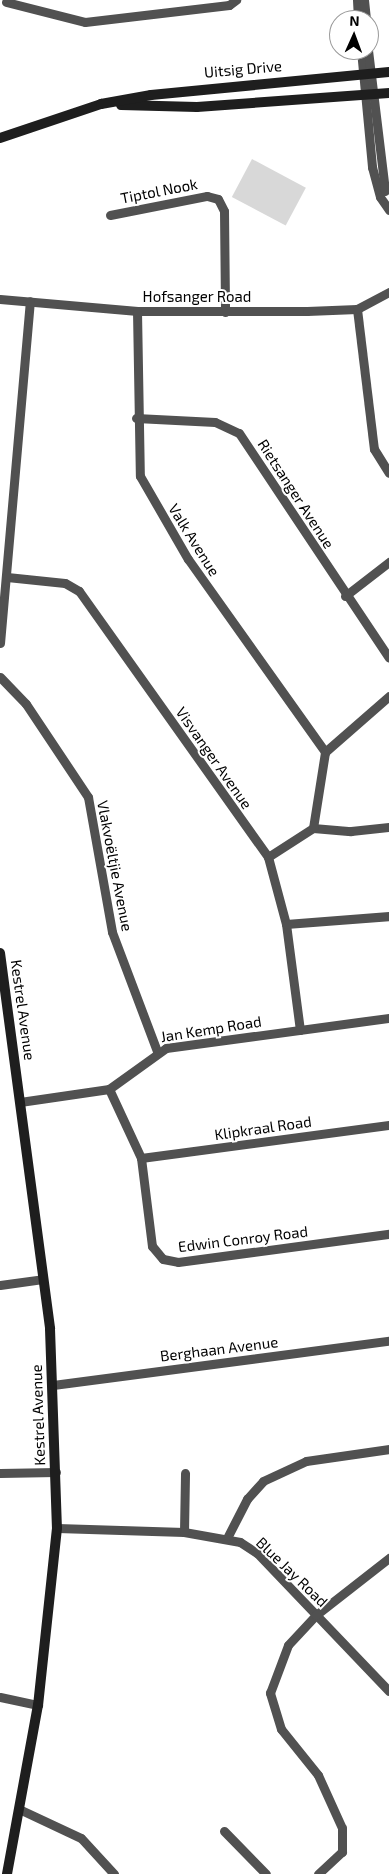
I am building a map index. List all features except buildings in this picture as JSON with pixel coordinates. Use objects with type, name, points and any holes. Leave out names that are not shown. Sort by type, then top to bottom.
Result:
[{"type":"street","points":[[0,9],[7,1],[85,22],[229,5],[236,0]]},
{"type":"street","points":[[364,60],[367,74]]},
{"type":"street","points":[[368,60],[368,95],[389,210]]},
{"type":"street","name":"Uitsig Drive","points":[[0,138],[101,104],[195,88],[389,72]]},
{"type":"street","name":"Uitsig Drive","points":[[101,104],[197,107],[389,94]]},
{"type":"street","name":"Tiptol Nook","points":[[110,215],[207,196],[218,199],[224,210],[225,312]]},
{"type":"street","name":"Hofsanger Road","points":[[0,299],[137,311],[225,312],[357,309],[389,292]]},
{"type":"street","points":[[0,643],[7,577],[12,476],[30,301]]},
{"type":"street","points":[[357,309],[374,449],[389,473]]},
{"type":"street","name":"Valk Avenue","points":[[137,311],[136,418],[142,482],[188,559],[325,752]]},
{"type":"street","name":"Rietsanger Avenue","points":[[136,418],[215,422],[234,428],[345,596],[389,658]]},
{"type":"street","points":[[345,596],[389,562]]},
{"type":"street","name":"Visvanger Avenue","points":[[7,577],[66,583],[78,591],[268,857],[286,924],[300,1030]]},
{"type":"street","name":"Vlakvoëltjie Avenue","points":[[0,677],[26,704],[88,796],[112,932],[157,1051]]},
{"type":"street","points":[[313,828],[325,752],[389,696]]},
{"type":"street","points":[[268,857],[313,828],[351,831],[389,827]]},
{"type":"street","points":[[286,924],[389,916]]},
{"type":"street","name":"Kestrel Avenue","points":[[0,953],[43,1279],[52,1385],[57,1528],[38,1705],[7,1874]]},
{"type":"street","name":"Jan Kemp Road","points":[[109,1089],[157,1051],[389,1018]]},
{"type":"street","points":[[20,1102],[109,1089]]},
{"type":"street","name":"Edwin Conroy Road","points":[[109,1089],[141,1158],[152,1246],[168,1261],[389,1234]]},
{"type":"street","name":"Klipkraal Road","points":[[141,1158],[389,1125]]},
{"type":"street","points":[[0,1285],[43,1279]]},
{"type":"street","name":"Berghaan Avenue","points":[[52,1385],[389,1341]]},
{"type":"street","points":[[228,1536],[247,1499],[262,1482],[306,1461],[389,1449]]},
{"type":"street","points":[[0,1472],[56,1472]]},
{"type":"street","points":[[184,1532],[185,1473]]},
{"type":"street","name":"Blue Jay Road","points":[[57,1528],[184,1532],[228,1536],[257,1553],[389,1691]]},
{"type":"street","points":[[318,1874],[342,1852],[342,1828],[318,1775],[280,1729],[270,1700],[283,1653],[316,1615],[389,1558]]},
{"type":"street","points":[[0,1697],[38,1705]]},
{"type":"street","points":[[19,1809],[81,1838],[114,1874]]},
{"type":"street","points":[[224,1831],[266,1874]]},
{"type":"shaded area","points":[[252,159],[306,188],[286,226],[232,197]]}]
